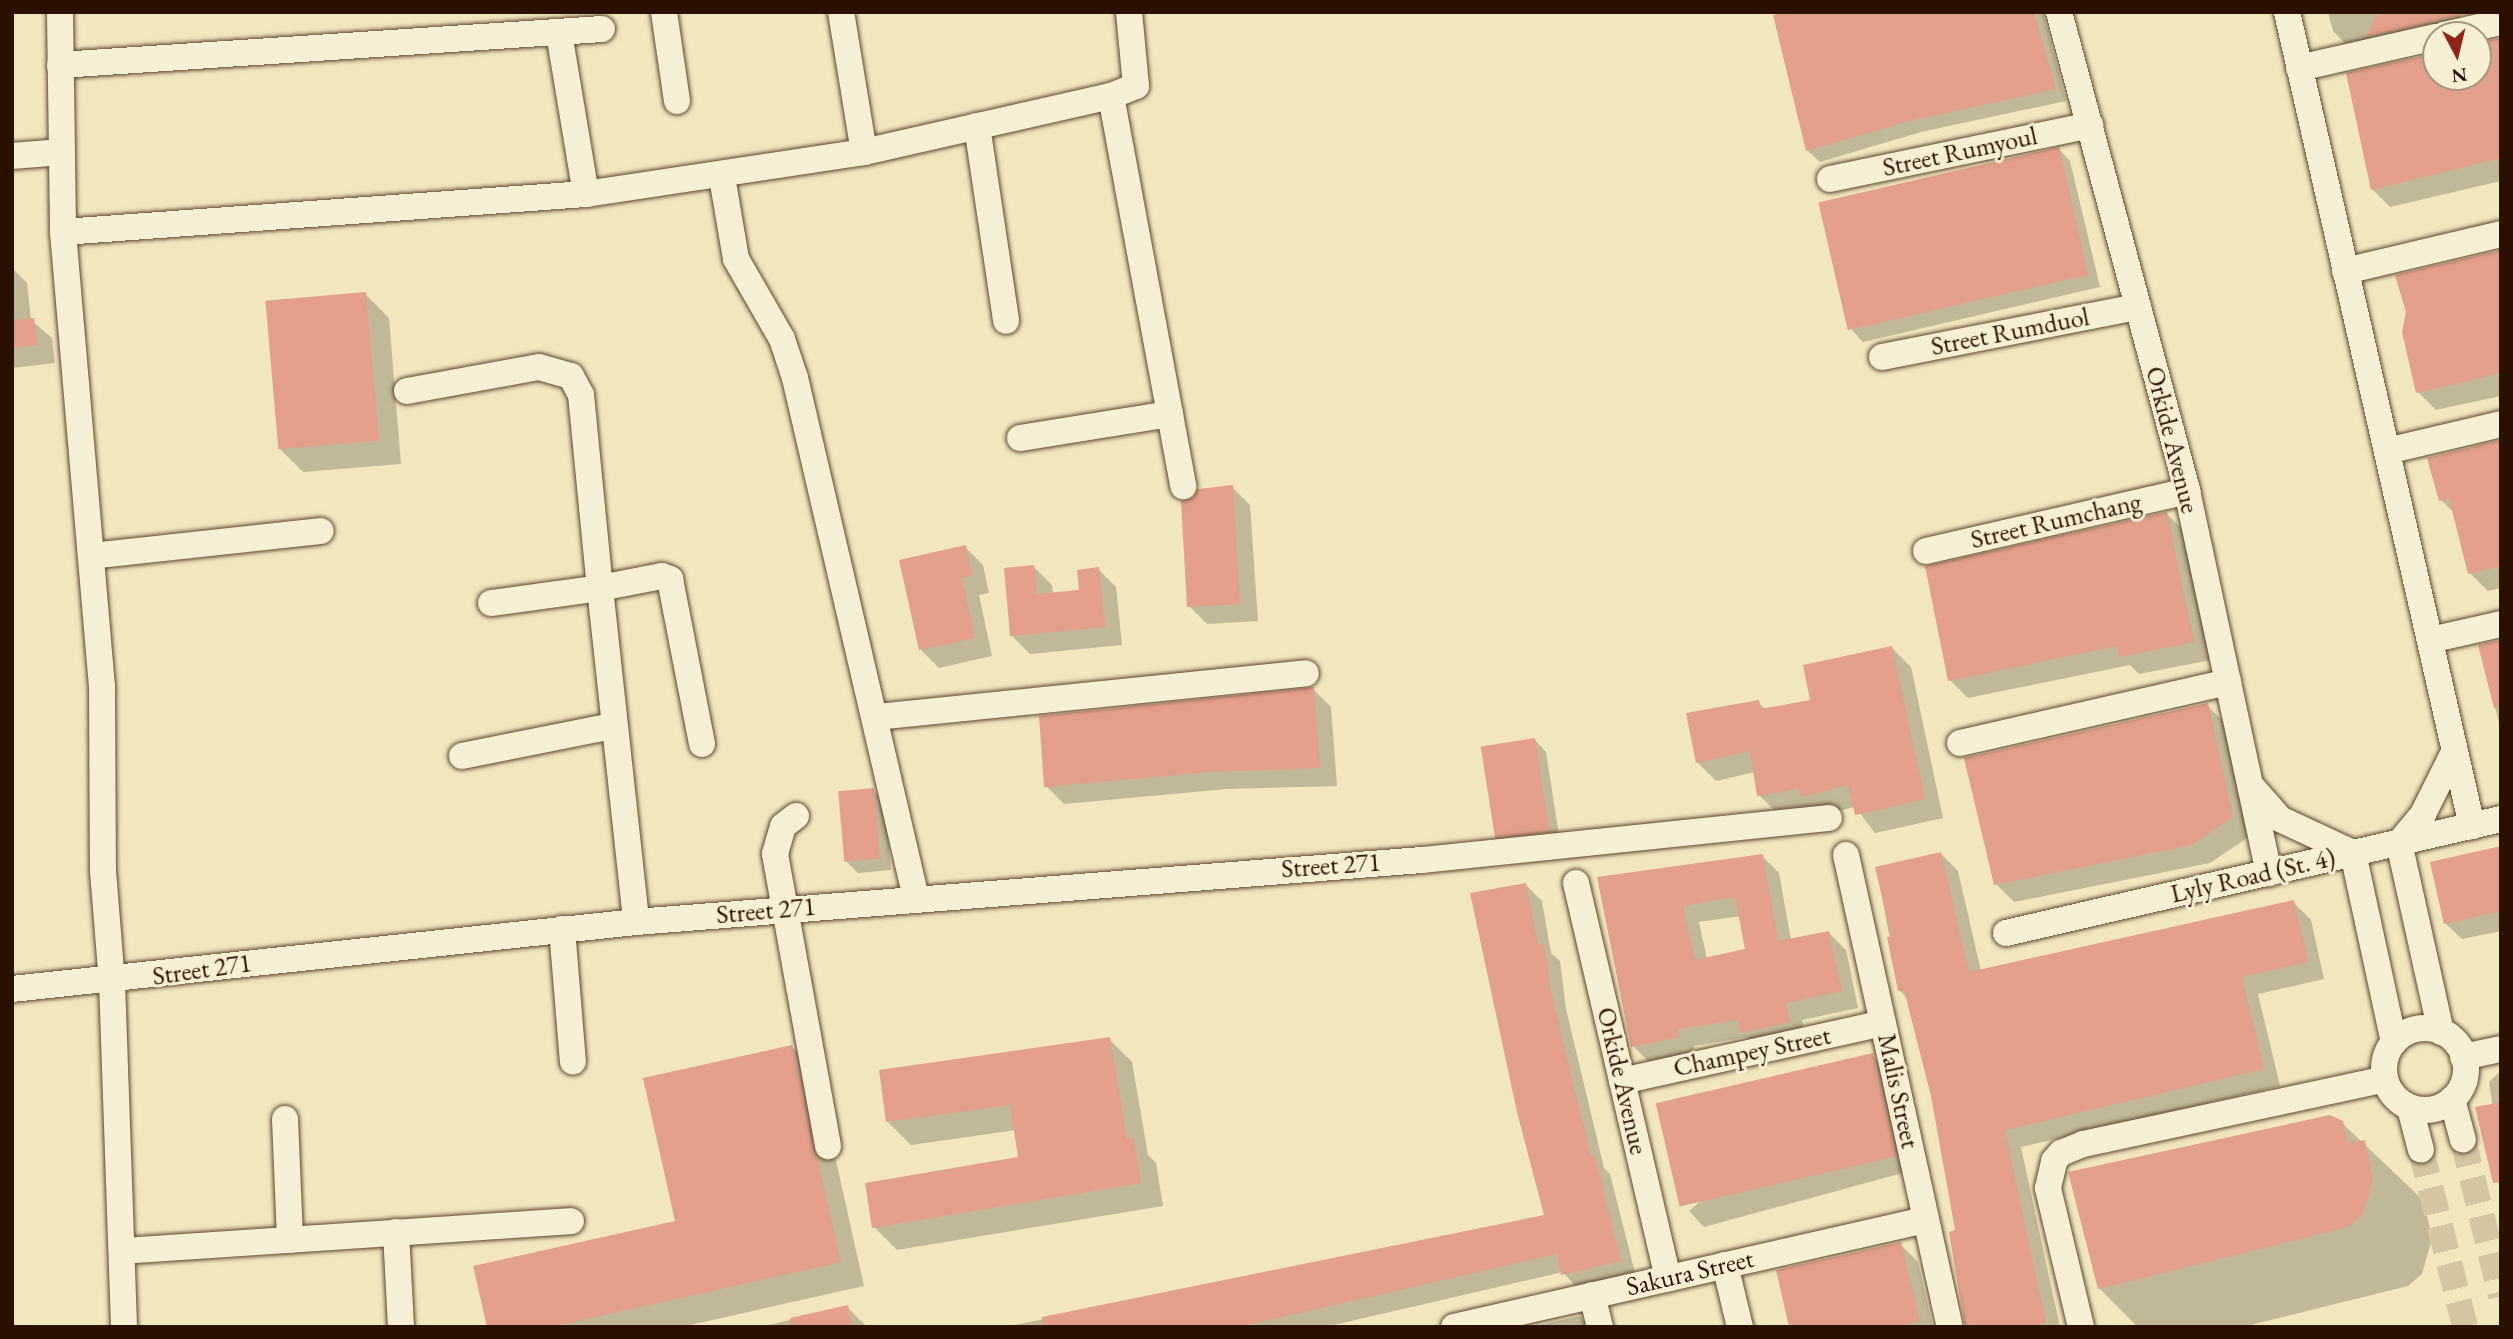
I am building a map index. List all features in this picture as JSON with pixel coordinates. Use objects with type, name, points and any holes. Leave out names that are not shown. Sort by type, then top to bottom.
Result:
[{"type":"street","points":[[60,12],[63,232],[102,687],[103,872],[112,982],[124,1327]]},
{"type":"street","points":[[664,12],[677,101]]},
{"type":"street","points":[[841,12],[864,152]]},
{"type":"street","points":[[63,232],[586,194],[722,177],[864,152],[1111,96],[1136,86],[1139,76],[1129,12]]},
{"type":"street","points":[[2287,12],[2472,826]]},
{"type":"street","name":"Orkide Avenue","points":[[2060,13],[2186,491],[2269,873]]},
{"type":"street","points":[[60,65],[602,29]]},
{"type":"street","points":[[559,33],[586,194]]},
{"type":"street","points":[[2299,68],[2422,40]]},
{"type":"street","points":[[1111,96],[1183,486]]},
{"type":"street","name":"Street Rumyoul","points":[[1830,179],[2090,125]]},
{"type":"street","points":[[977,126],[1006,321]]},
{"type":"street","points":[[12,156],[62,152]]},
{"type":"street","points":[[722,177],[736,259],[782,339],[794,379],[876,717],[916,898]]},
{"type":"street","points":[[2345,271],[2501,234]]},
{"type":"street","name":"Street Rumduol","points":[[1882,357],[2138,307]]},
{"type":"street","points":[[407,391],[539,368],[570,376],[581,395],[612,726],[636,922]]},
{"type":"street","points":[[1020,438],[1170,414]]},
{"type":"street","points":[[2387,451],[2501,424]]},
{"type":"street","name":"Street Rumchang","points":[[1926,551],[2186,491]]},
{"type":"street","points":[[91,556],[321,531]]},
{"type":"street","points":[[491,603],[600,588],[662,576],[670,579],[702,744]]},
{"type":"street","points":[[2430,640],[2501,624]]},
{"type":"street","points":[[876,717],[1306,673]]},
{"type":"street","points":[[1960,743],[2228,682]]},
{"type":"street","points":[[462,756],[612,726]]},
{"type":"street","points":[[2441,1032],[2399,843],[2423,814],[2454,752]]},
{"type":"street","points":[[2250,784],[2280,819],[2353,853],[2394,1042],[2384,1066],[2385,1079],[2390,1091],[2410,1108],[2421,1150]]},
{"type":"street","points":[[796,816],[783,826],[775,854],[828,1146]]},
{"type":"street","name":"Street 271","points":[[12,989],[112,982],[360,948],[636,922],[1422,860],[1829,818]]},
{"type":"street","name":"Lyly Road (St. 4)","points":[[2006,933],[2501,819]]},
{"type":"street","name":"Malis Street","points":[[1846,855],[1950,1327]]},
{"type":"street","name":"Orkide Avenue","points":[[1576,883],[1668,1278]]},
{"type":"street","points":[[562,929],[573,1062]]},
{"type":"street","name":"Champey Street","points":[[1622,1081],[1883,1023]]},
{"type":"street","points":[[2394,1042],[2417,1029],[2441,1032],[2455,1042],[2463,1057],[2464,1080],[2452,1099],[2437,1108],[2410,1108]]},
{"type":"street","points":[[2463,1057],[2501,1049]]},
{"type":"street","points":[[2081,1327],[2048,1188],[2054,1161],[2061,1153],[2083,1143],[2385,1079]]},
{"type":"street","points":[[2452,1099],[2463,1140]]},
{"type":"street","points":[[285,1119],[290,1240]]},
{"type":"street","name":"Sakura Street","points":[[1454,1327],[1926,1220]]},
{"type":"street","points":[[122,1251],[571,1221]]},
{"type":"street","points":[[396,1232],[401,1327]]},
{"type":"street","points":[[1725,1265],[1740,1327]]},
{"type":"street","points":[[1592,1296],[1600,1327]]},
{"type":"building","points":[[1785,12],[2034,12],[2056,89],[1909,121],[1806,151],[1773,15]]},
{"type":"building","points":[[2379,12],[2473,12],[2434,21],[2422,21],[2422,24],[2366,37]]},
{"type":"building","points":[[2501,38],[2501,158],[2371,190],[2346,73],[2422,56],[2422,91],[2492,91],[2492,40]]},
{"type":"building","points":[[2059,147],[2088,275],[1848,330],[1818,203]]},
{"type":"building","points":[[2501,250],[2501,373],[2416,393],[2402,332],[2406,312],[2395,275]]},
{"type":"building","points":[[366,292],[379,440],[278,449],[265,301]]},
{"type":"building","points":[[34,318],[38,345],[12,348],[12,320]]},
{"type":"building","points":[[2500,440],[2501,566],[2468,574],[2449,498],[2439,501],[2427,458]]},
{"type":"building","points":[[1233,485],[1240,604],[1187,607],[1181,501],[1193,498],[1198,489]]},
{"type":"building","points":[[2167,512],[2194,642],[2119,657],[2117,646],[1948,681],[1925,566]]},
{"type":"building","points":[[966,545],[972,575],[962,578],[975,638],[919,650],[899,560]]},
{"type":"building","points":[[1034,565],[1037,594],[1079,590],[1077,570],[1099,567],[1105,627],[1010,636],[1004,568]]},
{"type":"building","points":[[2501,640],[2501,707],[2494,708],[2478,645]]},
{"type":"building","points":[[1892,646],[1925,799],[1855,815],[1848,785],[1801,797],[1799,789],[1757,796],[1750,751],[1696,763],[1686,713],[1759,700],[1761,709],[1810,700],[1803,665]]},
{"type":"building","points":[[1314,687],[1320,768],[1208,772],[1044,787],[1039,716]]},
{"type":"building","points":[[2208,703],[2233,817],[2192,845],[1994,885],[1964,758]]},
{"type":"building","points":[[1535,738],[1550,831],[1495,839],[1481,747]]},
{"type":"building","points":[[874,788],[880,859],[844,862],[838,791]]},
{"type":"building","points":[[2501,846],[2501,911],[2444,924],[2430,862]]},
{"type":"building","points":[[1941,852],[1969,972],[2294,900],[2308,962],[2242,977],[2264,1069],[2005,1130],[2046,1323],[2028,1327],[1965,1327],[1949,1232],[1955,1230],[1931,1096],[1904,990],[1898,991],[1887,937],[1891,936],[1875,867]]},
{"type":"building","points":[[1763,854],[1778,941],[1829,931],[1842,991],[1786,1003],[1790,1022],[1740,1033],[1738,1020],[1678,1029],[1680,1037],[1631,1047],[1597,877]],"holes":[[[1735,897],[1745,949],[1695,960],[1683,906]]]},
{"type":"building","points":[[1526,883],[1538,945],[1544,943],[1551,991],[1591,1157],[1595,1156],[1621,1261],[1561,1275],[1557,1254],[1238,1327],[1042,1327],[1042,1317],[1544,1215],[1517,1112],[1470,893]]},
{"type":"building","points":[[1110,1037],[1127,1139],[1134,1138],[1141,1183],[872,1228],[865,1183],[1018,1157],[1010,1105],[886,1122],[879,1070]]},
{"type":"building","points":[[792,1045],[841,1262],[551,1327],[487,1327],[473,1266],[675,1221],[643,1078]]},
{"type":"building","points":[[1873,1053],[1897,1156],[1680,1206],[1656,1103]]},
{"type":"building","points":[[2501,1102],[2501,1182],[2493,1183],[2475,1107]]},
{"type":"building","points":[[2330,1115],[2343,1121],[2348,1143],[2365,1140],[2373,1179],[2363,1214],[2348,1227],[2098,1289],[2068,1172]]},
{"type":"building","points":[[1901,1242],[1920,1321],[1894,1327],[1789,1327],[1776,1270]]},
{"type":"building","points":[[848,1305],[853,1327],[791,1327],[790,1318]]},
{"type":"tunnel","points":[[2463,1140],[2501,1296]]},
{"type":"tunnel","points":[[2421,1150],[2465,1327]]}]
